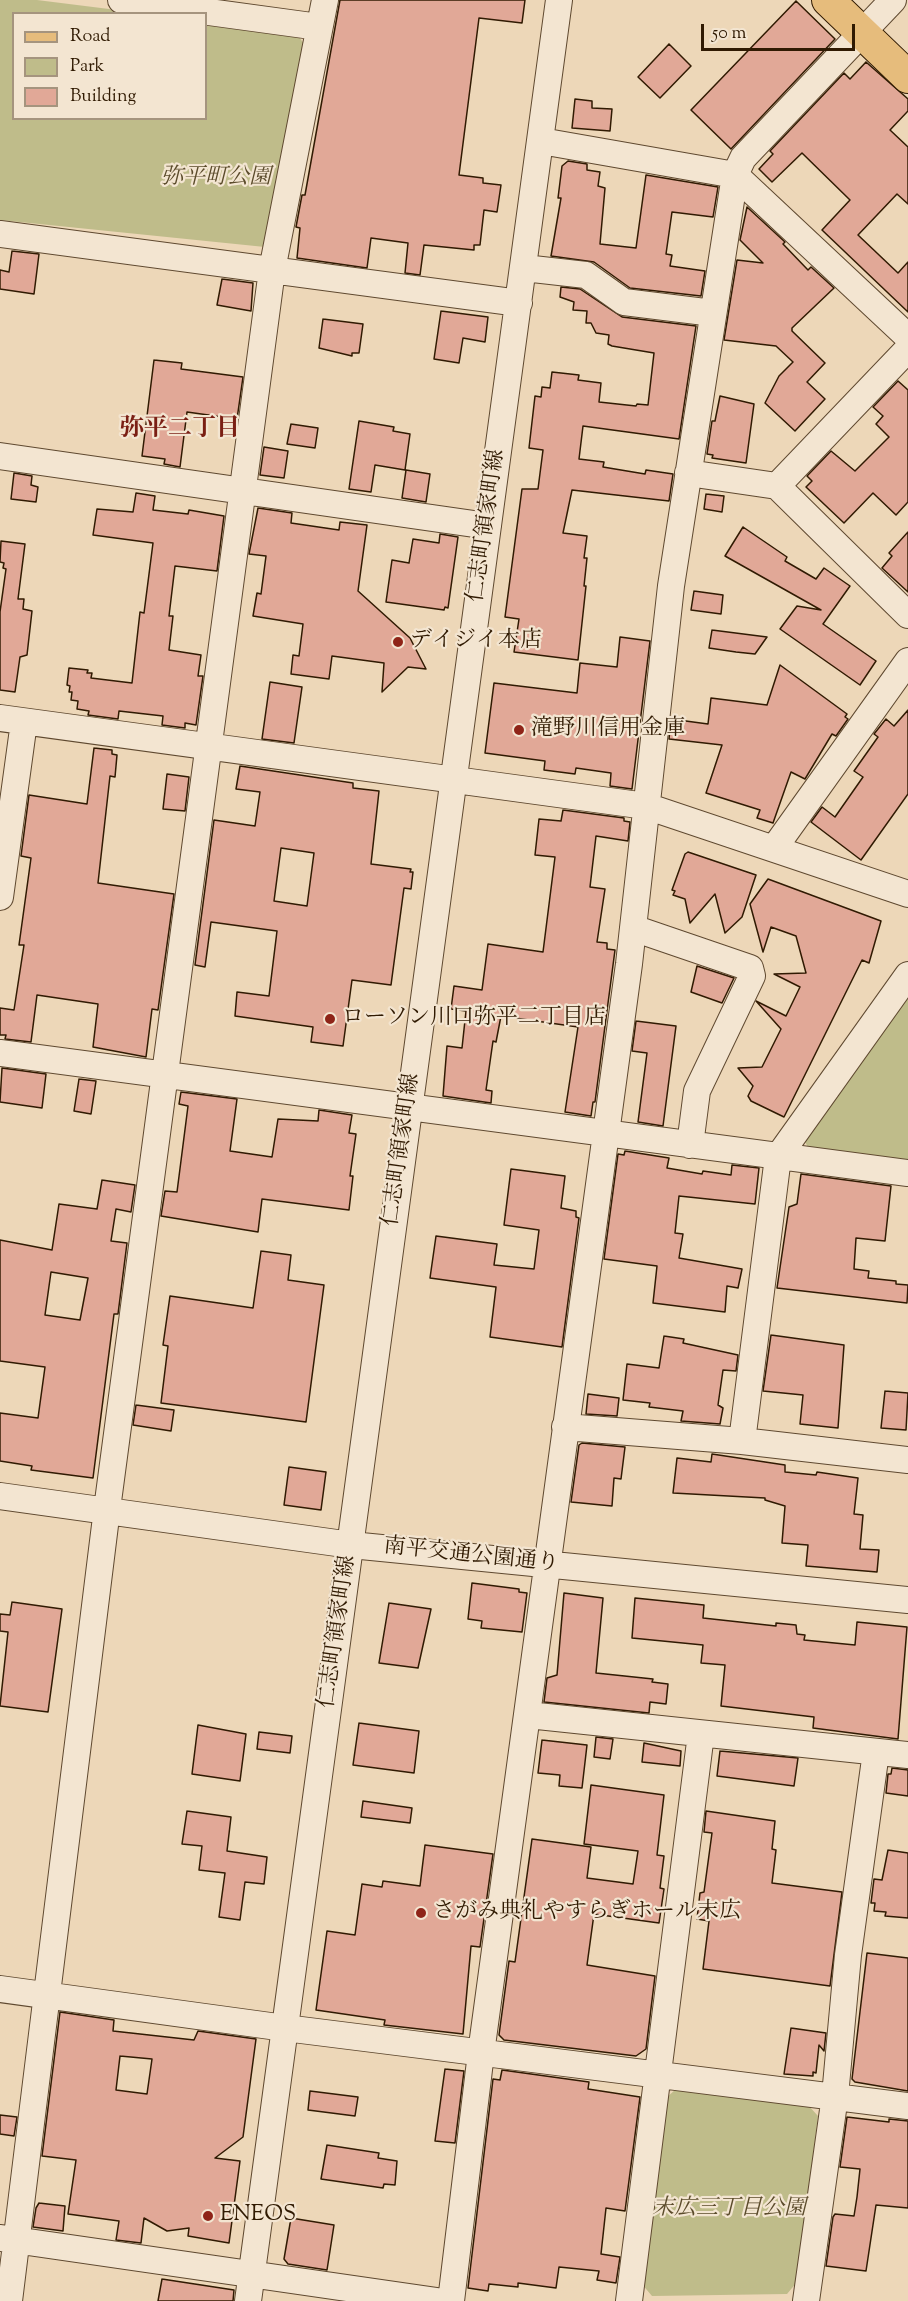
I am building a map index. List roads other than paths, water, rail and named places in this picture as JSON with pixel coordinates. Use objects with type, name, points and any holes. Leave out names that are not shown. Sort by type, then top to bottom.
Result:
[{"type":"main road","points":[[828,0],[908,77]]},
{"type":"street","points":[[120,0],[319,27]]},
{"type":"street","points":[[9,2301],[9,2240],[46,1995],[107,1509],[272,270],[325,0]]},
{"type":"street","name":"仁志町領家町線","points":[[248,2301],[559,0]]},
{"type":"street","points":[[451,2301],[481,2053],[633,928],[671,586],[735,175],[743,158],[892,0]]},
{"type":"street","points":[[541,141],[735,175],[908,337]]},
{"type":"street","points":[[0,234],[519,303]]},
{"type":"street","points":[[524,268],[586,275],[624,302],[713,313]]},
{"type":"street","points":[[777,486],[908,349]]},
{"type":"street","points":[[0,456],[244,489],[488,526]]},
{"type":"street","points":[[688,473],[777,486],[908,615]]},
{"type":"street","points":[[775,847],[908,661]]},
{"type":"street","points":[[0,897],[12,720],[646,806],[775,847],[908,894]]},
{"type":"street","points":[[633,928],[750,968],[753,976],[697,1090],[690,1145]]},
{"type":"street","points":[[742,1441],[777,1157],[908,975]]},
{"type":"street","points":[[0,1053],[908,1173]]},
{"type":"street","points":[[565,1427],[742,1441],[908,1460]]},
{"type":"street","name":"南平交通公園通り","points":[[0,1496],[107,1509],[351,1545],[908,1600]]},
{"type":"street","points":[[528,1715],[908,1755]]},
{"type":"street","points":[[629,2301],[701,1734]]},
{"type":"street","points":[[806,2301],[835,2096],[848,1954],[876,1752]]},
{"type":"street","points":[[0,1989],[285,2028],[659,2073],[908,2106]]},
{"type":"street","points":[[9,2240],[437,2301]]},
{"type":"place","name":"デイジイ本店","points":[[398,642]]},
{"type":"place","name":"滝野川信用金庫","points":[[519,730]]},
{"type":"place","name":"ローソン川口弥平二丁目店","points":[[330,1019]]},
{"type":"place","name":"さがみ典礼やすらぎホール末広","points":[[421,1913]]},
{"type":"place","name":"ENEOS","points":[[208,2216]]},
{"type":"district","name":"弥平二丁目","points":[[180,431]]},
{"type":"park label","name":"弥平町公園","points":[[216,179]]},
{"type":"park label","name":"末広三丁目公園","points":[[729,2210]]}]
